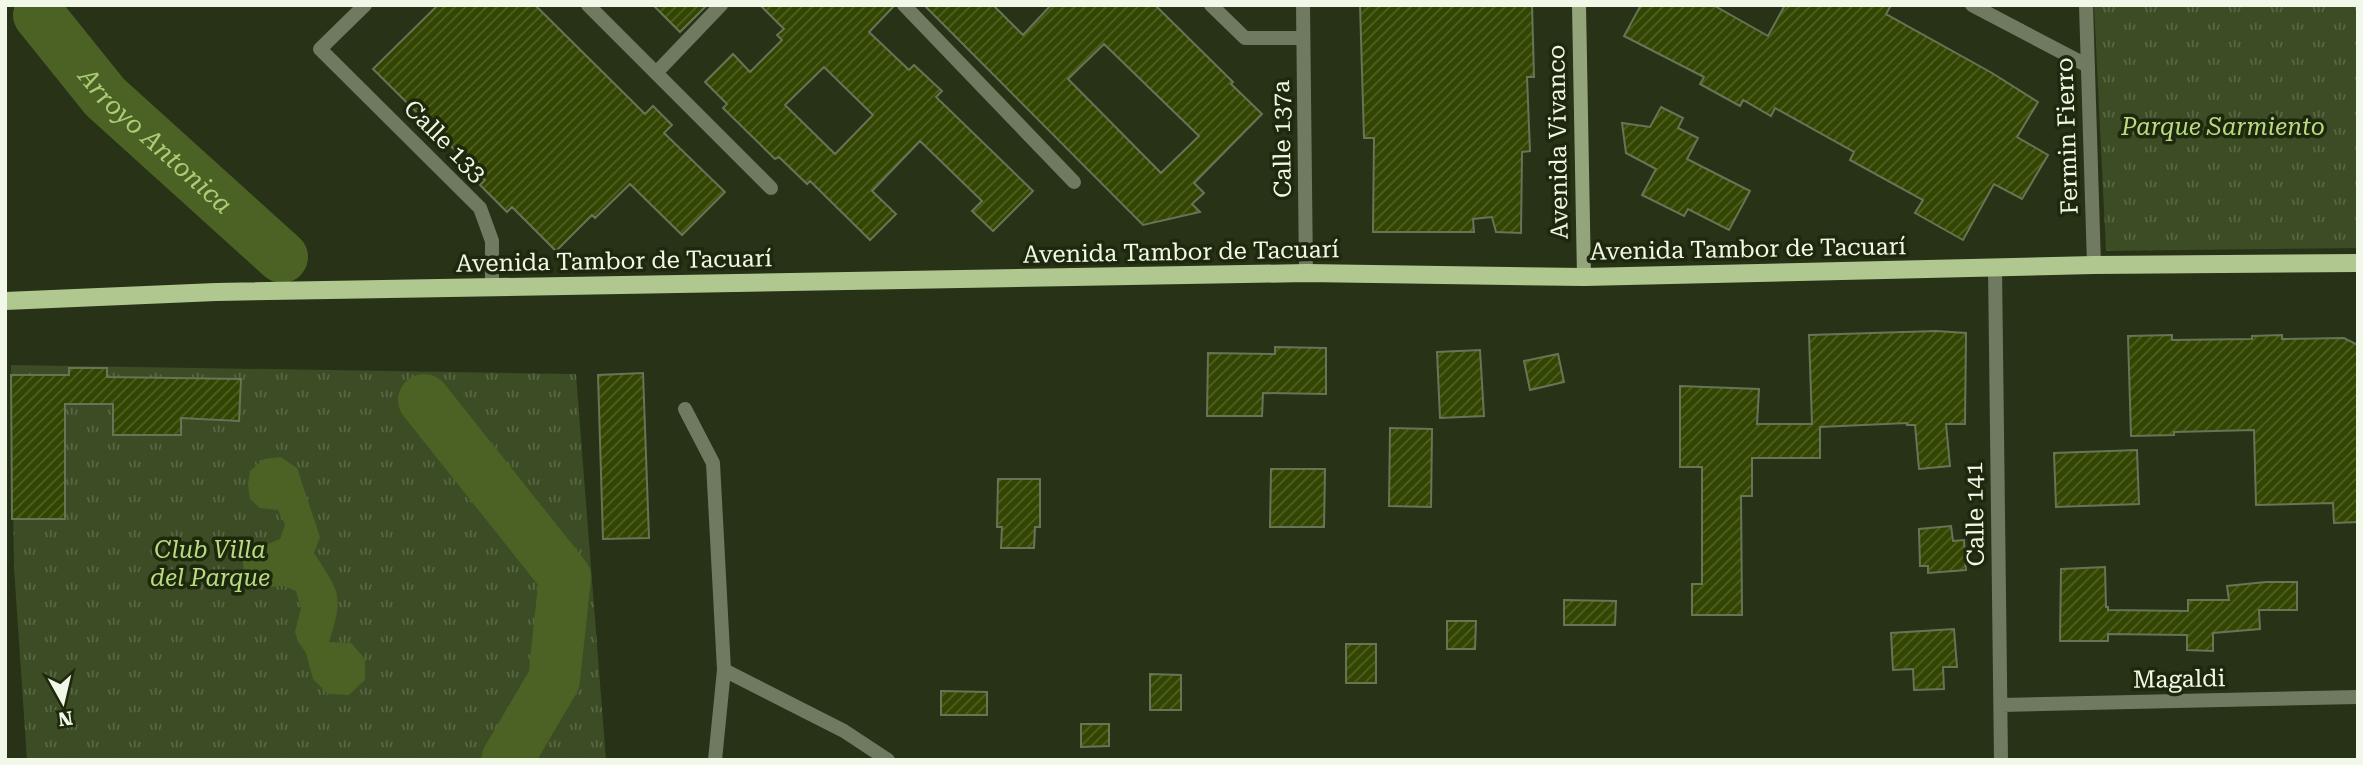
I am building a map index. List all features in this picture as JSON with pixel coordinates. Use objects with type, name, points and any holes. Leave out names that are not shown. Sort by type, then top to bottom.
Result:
[{"type":"main road","name":"Avenida Vivanco","points":[[1579,5],[1584,277]]},
{"type":"main road","name":"Avenida Tambor de Tacuarí","points":[[5,301],[216,292],[1306,273],[1584,277],[2094,265],[2358,263]]},
{"type":"street","name":"Calle 133","points":[[365,5],[320,49],[480,208],[492,242],[492,288]]},
{"type":"street","points":[[589,5],[771,188]]},
{"type":"street","points":[[656,73],[721,5]]},
{"type":"street","points":[[904,5],[1074,182]]},
{"type":"street","points":[[1211,5],[1245,38],[1303,38]]},
{"type":"street","name":"Calle 137a","points":[[1303,5],[1306,273]]},
{"type":"street","points":[[1972,5],[2088,66]]},
{"type":"street","name":"Fermin Fierro","points":[[2086,5],[2094,265]]},
{"type":"street","name":"Calle 141","points":[[1994,267],[2001,760]]},
{"type":"street","points":[[685,409],[713,463],[724,670],[715,760]]},
{"type":"street","points":[[724,670],[844,731],[888,760]]},
{"type":"street","name":"Magaldi","points":[[2001,705],[2358,697]]},
{"type":"green space","name":"Parque Sarmiento","points":[[2094,5],[2358,5],[2358,248],[2106,251]]},
{"type":"green space","name":"Club Villa del Parque","points":[[11,365],[576,374],[606,760],[27,760],[14,568]]},
{"type":"shaded area","points":[[281,457],[297,468],[320,537],[314,553],[337,595],[337,614],[329,642],[351,643],[365,659],[365,680],[349,695],[328,694],[313,679],[306,653],[295,632],[301,608],[296,591],[284,586],[252,588],[244,576],[243,560],[252,550],[280,539],[285,525],[278,510],[260,508],[250,499],[250,471],[264,459]]},
{"type":"building","points":[[438,5],[535,5],[645,114],[653,106],[672,125],[664,133],[725,192],[682,235],[630,184],[595,218],[592,215],[556,251],[512,207],[507,212],[480,185],[485,180],[373,69]]},
{"type":"building","points":[[653,5],[707,5],[680,32]]},
{"type":"building","points":[[760,5],[895,5],[869,32],[909,70],[914,65],[942,91],[936,97],[1033,191],[993,231],[972,211],[982,201],[920,141],[872,191],[896,214],[870,240],[810,181],[807,184],[779,157],[775,159],[723,108],[727,104],[705,82],[733,54],[750,72],[782,40],[777,35],[784,29]],"holes":[[[824,67],[873,115],[835,154],[785,105]]]},
{"type":"building","points":[[924,5],[993,5],[1023,35],[1051,5],[1155,5],[1233,82],[1231,84],[1262,114],[1194,183],[1204,193],[1192,204],[1200,212],[1143,225]],"holes":[[[1104,44],[1199,136],[1161,173],[1068,79]]]},
{"type":"building","points":[[1360,5],[1532,5],[1534,77],[1527,77],[1530,151],[1522,152],[1521,233],[1496,232],[1492,217],[1473,219],[1474,232],[1373,232],[1374,138],[1364,138]]},
{"type":"building","points":[[1641,5],[1713,5],[1768,36],[1785,5],[1891,5],[1886,14],[2038,102],[2017,137],[2048,155],[2022,199],[1994,184],[1963,240],[1915,213],[1923,200],[1850,160],[1854,152],[1775,108],[1771,116],[1743,100],[1740,106],[1700,84],[1704,77],[1624,36]]},
{"type":"building","points":[[1661,107],[1683,118],[1678,128],[1698,138],[1687,159],[1750,191],[1729,230],[1688,209],[1684,216],[1642,195],[1656,169],[1626,153],[1622,123],[1650,127]]},
{"type":"building","points":[[1936,331],[1966,333],[1965,424],[1946,424],[1950,466],[1919,469],[1915,425],[1907,423],[1820,427],[1820,458],[1752,458],[1752,496],[1741,496],[1742,615],[1692,615],[1692,584],[1702,584],[1702,467],[1680,467],[1680,386],[1759,389],[1757,424],[1812,424],[1809,335]]},
{"type":"building","points":[[2172,335],[2172,340],[2252,339],[2252,336],[2282,335],[2282,339],[2344,338],[2358,345],[2358,522],[2334,523],[2333,503],[2256,505],[2254,430],[2131,436],[2128,336]]},
{"type":"building","points":[[1275,347],[1326,348],[1326,394],[1263,393],[1262,416],[1207,416],[1208,353],[1275,354]]},
{"type":"building","points":[[1480,350],[1484,416],[1440,418],[1437,352]]},
{"type":"building","points":[[1558,354],[1564,382],[1530,390],[1524,361]]},
{"type":"building","points":[[69,368],[107,368],[107,377],[241,379],[239,421],[181,418],[181,435],[113,435],[113,404],[65,404],[65,519],[12,519],[11,375],[69,375]]},
{"type":"building","points":[[643,373],[649,538],[603,539],[598,375]]},
{"type":"building","points":[[1390,428],[1432,429],[1431,507],[1389,506]]},
{"type":"building","points":[[2137,450],[2139,504],[2056,507],[2054,453]]},
{"type":"building","points":[[1271,469],[1325,469],[1324,527],[1270,527]]},
{"type":"building","points":[[998,479],[1040,479],[1040,527],[1035,527],[1034,548],[1001,548],[1002,527],[997,527]]},
{"type":"building","points":[[1951,526],[1953,541],[1964,540],[1966,570],[1928,573],[1928,566],[1920,566],[1919,529]]},
{"type":"building","points":[[2105,567],[2108,610],[2188,611],[2188,600],[2229,600],[2227,586],[2297,582],[2297,610],[2259,610],[2260,629],[2213,633],[2213,651],[2187,650],[2187,635],[2108,634],[2108,641],[2060,641],[2061,569]]},
{"type":"building","points":[[1564,600],[1616,601],[1615,625],[1564,625]]},
{"type":"building","points":[[1447,621],[1476,621],[1475,649],[1447,649]]},
{"type":"building","points":[[1954,629],[1957,667],[1943,667],[1944,689],[1914,690],[1913,669],[1893,670],[1891,633]]},
{"type":"building","points":[[1346,644],[1376,644],[1376,683],[1346,683]]},
{"type":"building","points":[[1150,674],[1181,675],[1181,710],[1150,710]]},
{"type":"building","points":[[941,691],[987,692],[987,715],[941,715]]},
{"type":"building","points":[[1081,724],[1109,724],[1109,746],[1081,747]]},
{"type":"waterway","name":"Arroyo Antonica","points":[[39,15],[105,97],[282,257]]},
{"type":"waterway","name":"Arroyo Antonica","points":[[424,400],[565,577],[554,680],[507,760]]}]
